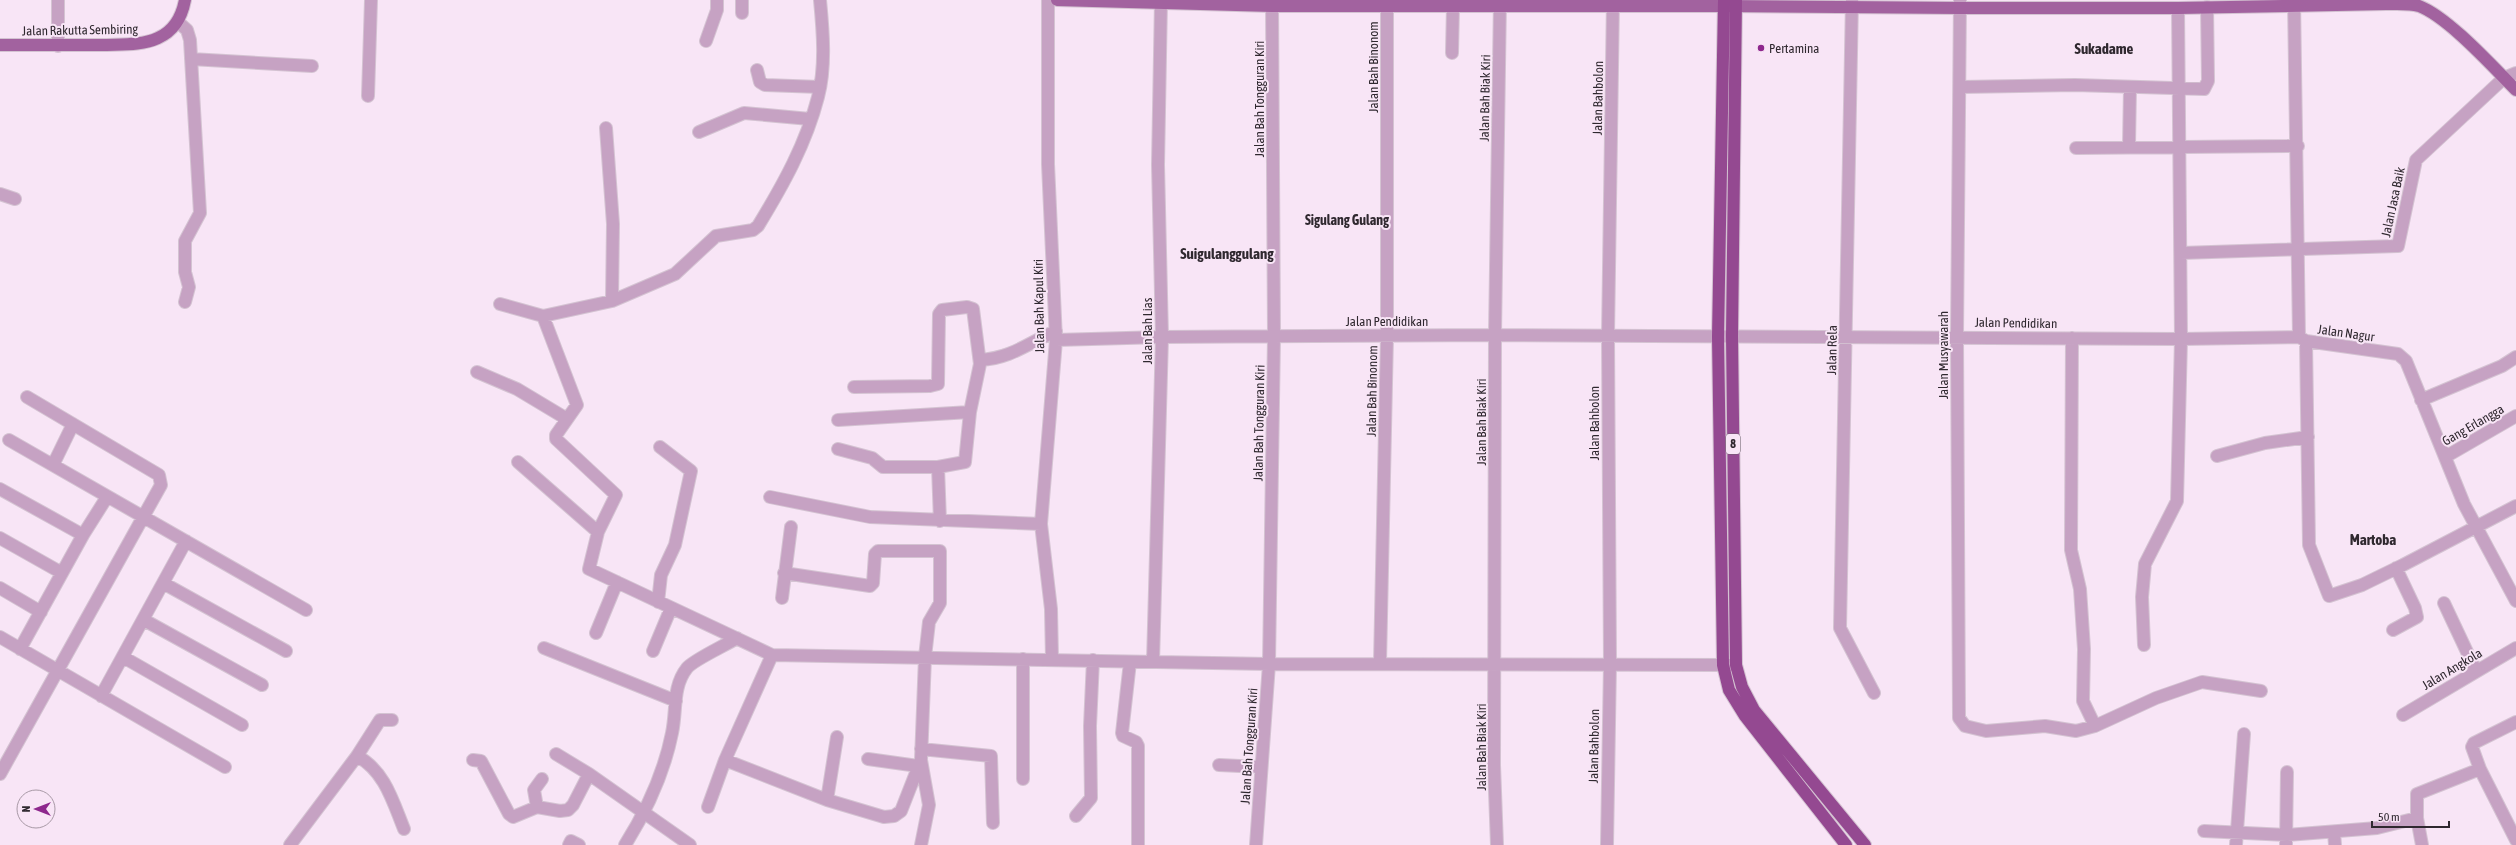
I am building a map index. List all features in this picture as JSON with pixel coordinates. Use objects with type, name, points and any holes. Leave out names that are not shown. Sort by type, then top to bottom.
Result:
[{"type":"highway","name":"8","points":[[1730,3],[1736,665],[1742,687],[1754,710],[1865,845]]},
{"type":"highway","name":"8","points":[[1730,3],[1718,337],[1723,665],[1729,690],[1745,716],[1846,845]]},
{"type":"main road","points":[[178,22],[185,0]]},
{"type":"main road","points":[[1058,0],[1387,3],[1453,6],[1500,3],[1852,3],[2178,8],[2294,3],[2421,3],[2463,37],[2516,90]]},
{"type":"main road","name":"Jalan Rakutta Sembiring","points":[[0,45],[58,46],[144,42],[159,38],[178,22]]},
{"type":"street","points":[[58,0],[58,46]]},
{"type":"street","points":[[368,96],[371,0]]},
{"type":"street","points":[[706,41],[717,10],[717,0]]},
{"type":"street","points":[[742,0],[742,13]]},
{"type":"street","points":[[500,304],[543,316],[612,301],[675,274],[716,236],[753,230],[758,226],[798,154],[820,87],[822,56],[820,0]]},
{"type":"street","name":"Jalan Bah Kapul Kiri","points":[[1048,0],[1048,164],[1056,335],[1041,524],[1051,609],[1052,659]]},
{"type":"street","name":"Jalan Bah Lias","points":[[1153,662],[1162,336],[1158,165],[1161,2]]},
{"type":"street","name":"Jalan Bah Tongguran Kiri","points":[[1256,845],[1269,664],[1274,336],[1272,3]]},
{"type":"street","name":"Jalan Bah Binonom","points":[[1380,663],[1388,336],[1387,3]]},
{"type":"street","name":"Jalan Bah Biak Kiri","points":[[1497,845],[1494,765],[1495,335],[1500,3]]},
{"type":"street","name":"Jalan Rela","points":[[1852,3],[1847,335],[1840,628],[1874,693]]},
{"type":"street","name":"Jalan Nagur","points":[[2294,3],[2298,146],[2298,249],[2302,339],[2398,354],[2406,361],[2464,504],[2516,601]]},
{"type":"street","name":"Jalan Bahbolon","points":[[1607,845],[1610,663],[1608,336],[1613,4]]},
{"type":"street","name":"Jalan Musyawarah","points":[[1960,4],[1957,336],[1959,710],[1962,724],[1986,731],[2045,726],[2076,731],[2095,726]]},
{"type":"street","points":[[1452,54],[1453,6]]},
{"type":"street","points":[[1960,87],[2130,87],[2199,90],[2207,85],[2207,7]]},
{"type":"street","points":[[2144,645],[2142,597],[2145,564],[2153,545],[2176,503],[2181,339],[2181,146],[2178,8]]},
{"type":"street","points":[[178,22],[190,35],[200,213],[185,241],[185,272],[189,287],[185,302]]},
{"type":"street","points":[[191,59],[312,66]]},
{"type":"street","points":[[756,70],[760,82],[764,85],[820,87]]},
{"type":"street","points":[[2504,78],[2516,73]]},
{"type":"street","name":"Jalan Jasa Baik","points":[[2298,249],[2398,246],[2416,160],[2504,78]]},
{"type":"street","points":[[2129,147],[2130,87]]},
{"type":"street","points":[[700,132],[744,113],[810,119]]},
{"type":"street","points":[[606,128],[613,224],[612,301]]},
{"type":"street","points":[[2076,148],[2298,146]]},
{"type":"street","points":[[0,194],[15,199]]},
{"type":"street","points":[[2181,253],[2298,249]]},
{"type":"street","points":[[838,449],[872,458],[882,467],[938,467],[964,463],[970,412],[980,360],[973,308],[942,310],[939,314],[938,384],[930,386],[854,386]]},
{"type":"street","points":[[543,316],[577,405],[556,435],[556,442],[616,495],[616,499],[598,532],[589,568],[772,655],[1269,664],[1610,663],[1736,665]]},
{"type":"street","points":[[980,360],[996,359],[1018,352],[1056,335]]},
{"type":"street","name":"Jalan Pendidikan","points":[[1056,335],[1495,335],[1718,337],[1847,335],[2302,339]]},
{"type":"street","points":[[2072,338],[2071,555],[2080,585],[2084,649],[2084,701],[2095,726],[2156,698],[2202,682],[2261,691]]},
{"type":"street","points":[[2302,339],[2308,437],[2309,545],[2328,595],[2331,596],[2358,586],[2516,506]]},
{"type":"street","points":[[2421,400],[2502,366],[2516,357]]},
{"type":"street","points":[[477,372],[517,389],[567,419]]},
{"type":"street","points":[[0,774],[161,484],[158,475],[27,397]]},
{"type":"street","points":[[838,420],[970,412]]},
{"type":"street","name":"Gang Erlangga","points":[[2445,457],[2516,416]]},
{"type":"street","points":[[53,465],[73,424]]},
{"type":"street","points":[[2217,456],[2265,443],[2308,437]]},
{"type":"street","points":[[9,440],[306,610]]},
{"type":"street","points":[[658,602],[661,575],[675,545],[691,471],[660,447]]},
{"type":"street","points":[[518,462],[598,532]]},
{"type":"street","points":[[938,467],[940,521]]},
{"type":"street","points":[[0,489],[83,535]]},
{"type":"street","points":[[20,649],[83,535],[107,497]]},
{"type":"street","points":[[770,497],[863,517],[1041,524]]},
{"type":"street","points":[[782,598],[791,527]]},
{"type":"street","points":[[0,538],[62,573]]},
{"type":"street","points":[[101,696],[186,541]]},
{"type":"street","points":[[784,573],[870,586],[873,583],[875,554],[878,551],[940,551],[940,603],[929,622],[925,657],[920,758],[929,800],[922,845]]},
{"type":"street","points":[[2393,630],[2417,617],[2415,608],[2396,568]]},
{"type":"street","points":[[596,633],[617,582]]},
{"type":"street","points":[[163,583],[286,651]]},
{"type":"street","points":[[0,588],[41,612]]},
{"type":"street","points":[[2444,603],[2476,671]]},
{"type":"street","points":[[653,651],[671,608]]},
{"type":"street","points":[[144,620],[262,685]]},
{"type":"street","points":[[0,638],[225,767]]},
{"type":"street","points":[[625,845],[645,813],[663,766],[670,743],[678,683],[688,666],[737,638]]},
{"type":"street","points":[[544,648],[676,701]]},
{"type":"street","name":"Jalan Angkola","points":[[2403,715],[2516,648]]},
{"type":"street","points":[[708,808],[725,760],[772,655]]},
{"type":"street","points":[[123,657],[242,725]]},
{"type":"street","points":[[1023,659],[1023,779]]},
{"type":"street","points":[[1076,816],[1091,798],[1090,726],[1093,660]]},
{"type":"street","points":[[1130,662],[1122,732],[1124,736],[1136,742],[1138,746],[1138,845]]},
{"type":"street","points":[[290,845],[357,756],[380,720],[392,720]]},
{"type":"street","points":[[2514,726],[2474,744],[2472,752],[2516,840]]},
{"type":"street","points":[[2236,845],[2244,734]]},
{"type":"street","points":[[827,800],[836,737]]},
{"type":"street","points":[[556,754],[589,774],[690,845]]},
{"type":"street","points":[[357,756],[376,769],[385,784],[404,829]]},
{"type":"street","points":[[868,759],[991,756],[993,822]]},
{"type":"street","points":[[725,760],[827,800],[884,817],[898,815],[920,758]]},
{"type":"street","points":[[473,760],[481,761],[511,816],[537,807],[560,811],[568,810],[573,805],[589,774]]},
{"type":"street","points":[[1218,765],[1262,767]]},
{"type":"street","points":[[2422,845],[2417,818],[2416,797],[2420,791],[2480,769]]},
{"type":"street","points":[[2286,772],[2286,840]]},
{"type":"street","points":[[537,807],[534,790],[542,779]]},
{"type":"street","points":[[2204,831],[2237,832],[2286,840],[2334,832],[2377,828],[2417,818]]},
{"type":"street","points":[[2334,832],[2335,845]]},
{"type":"street","points":[[569,845],[571,842],[578,845]]},
{"type":"place","name":"Pertamina","points":[[1761,48]]},
{"type":"district","name":"Sukadame","points":[[2104,48]]},
{"type":"district","name":"Sigulang Gulang","points":[[1347,220]]},
{"type":"district","name":"Suigulanggulang","points":[[1227,253]]},
{"type":"district","name":"Martoba","points":[[2373,539]]}]
